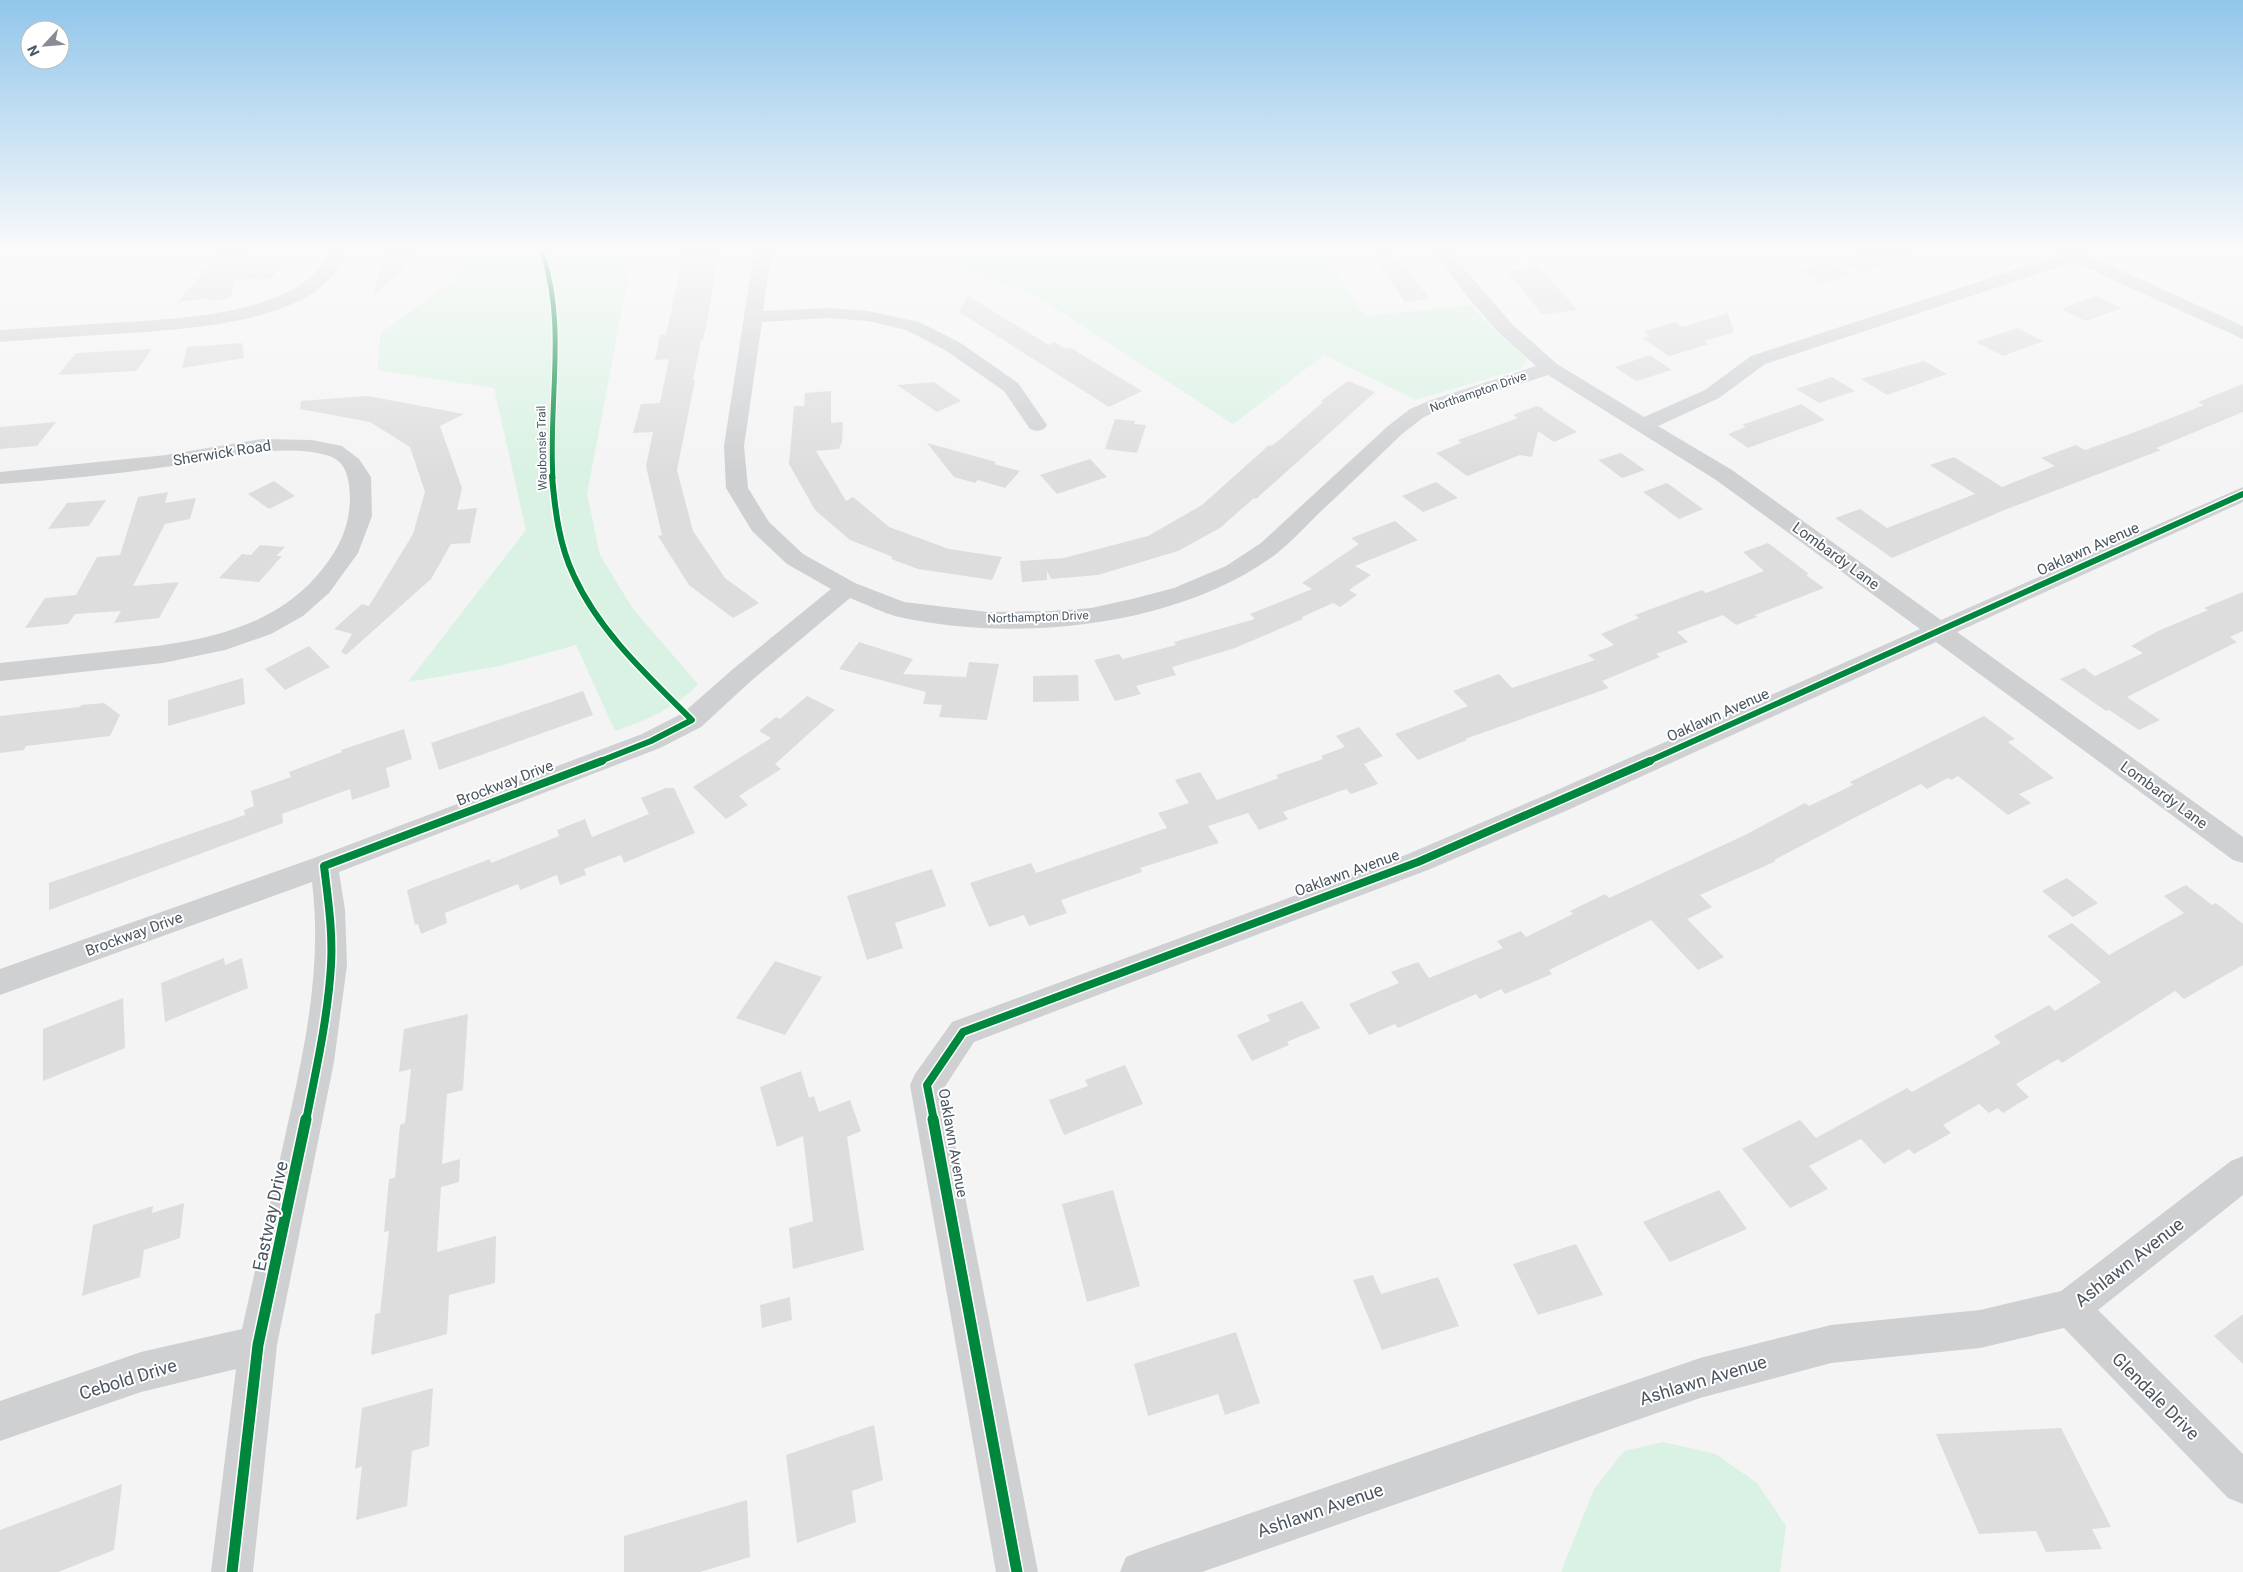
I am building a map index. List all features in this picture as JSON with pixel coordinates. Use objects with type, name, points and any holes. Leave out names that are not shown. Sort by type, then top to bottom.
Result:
[{"type":"street","points":[[0,336],[147,325]]},
{"type":"street","name":"Northampton Drive","points":[[753,325],[734,446],[737,488],[760,526],[795,559],[847,588],[900,609],[948,616],[1018,620],[1091,616],[1134,607],[1182,593],[1234,571],[1269,548],[1395,430],[1417,413],[1438,404],[1550,368]]},
{"type":"street","points":[[909,325],[952,346],[1011,387],[1037,424]]},
{"type":"street","name":"Lombardy Lane","points":[[1503,325],[1550,368],[1645,424],[1724,475],[2243,852]]},
{"type":"street","points":[[1645,424],[1712,394],[1758,360],[1861,325]]},
{"type":"street","points":[[2227,325],[2243,333]]},
{"type":"street","name":"Sherwick Road","points":[[0,478],[94,470],[166,461],[262,445],[312,446],[335,450],[352,462],[360,477],[361,516],[347,552],[321,588],[295,610],[262,628],[225,642],[163,654],[0,672]]},
{"type":"street","name":"Oaklawn Avenue","points":[[1017,1572],[927,1085],[963,1032],[1418,862],[1558,802],[1940,632],[2243,494]]},
{"type":"street","name":"Brockway Drive","points":[[0,982],[324,866],[651,741],[692,720],[742,675],[847,588]]},
{"type":"street","name":"Eastway Drive","points":[[232,1572],[258,1345],[318,1062],[331,965],[330,910],[324,866]]},
{"type":"street","name":"Ashlawn Avenue","points":[[1141,1572],[1700,1378],[1831,1344],[1980,1329],[2070,1308],[2243,1173]]},
{"type":"street","name":"Glendale Drive","points":[[2070,1308],[2243,1483]]},
{"type":"street","name":"Cebold Drive","points":[[0,1422],[142,1372],[258,1345]]},
{"type":"green space","points":[[392,325],[619,325],[587,494],[600,555],[633,609],[698,684],[681,700],[659,713],[615,731],[576,645],[500,666],[408,682],[526,530],[494,388],[377,370],[381,333]]},
{"type":"green space","points":[[1082,325],[1490,325],[1526,358],[1526,363],[1520,369],[1416,400],[1324,355],[1233,424]]},
{"type":"green space","points":[[1663,1442],[1716,1454],[1757,1483],[1786,1526],[1780,1572],[1561,1572],[1594,1489],[1624,1451]]},
{"type":"building","points":[[668,325],[706,325],[703,340],[701,340],[677,470],[693,531],[725,578],[759,603],[733,618],[689,585],[658,536],[662,535],[646,466],[653,432],[633,433],[641,404],[660,403],[669,359],[655,360],[660,335],[666,335]]},
{"type":"building","points":[[980,325],[1017,325],[1049,345],[1054,342],[1066,349],[1069,347],[1142,391],[1109,407]]},
{"type":"building","points":[[1664,325],[1682,327],[1732,325],[1734,332],[1704,341],[1709,344],[1669,356],[1642,338],[1650,336],[1643,332]]},
{"type":"building","points":[[2017,328],[2043,341],[2003,356],[1976,342]]},
{"type":"building","points":[[242,343],[244,358],[182,368],[187,347]]},
{"type":"building","points":[[152,349],[136,371],[58,375],[76,353]]},
{"type":"building","points":[[1650,355],[1672,370],[1636,381],[1615,367]]},
{"type":"building","points":[[1924,361],[1947,374],[1887,395],[1861,379]]},
{"type":"building","points":[[1832,377],[1855,391],[1819,403],[1796,389]]},
{"type":"building","points":[[1348,381],[1375,392],[1256,499],[1254,498],[1220,528],[1178,551],[1098,575],[1051,579],[1047,571],[1047,580],[1022,582],[1020,561],[1064,558],[1148,536],[1202,505],[1269,445],[1271,446],[1277,442],[1323,402],[1321,401]]},
{"type":"building","points":[[934,382],[961,401],[937,412],[897,385]]},
{"type":"building","points":[[2243,384],[2243,412],[2156,448],[2161,450],[2002,511],[1892,558],[1835,518],[1860,509],[1887,528],[1975,494],[1930,465],[1954,457],[2002,487],[2055,466],[2041,458],[2076,445],[2085,450],[2138,431],[2204,405],[2198,402]]},
{"type":"building","points":[[831,391],[831,423],[843,422],[842,442],[839,449],[816,451],[846,501],[853,497],[889,527],[949,549],[1002,557],[992,580],[918,569],[891,559],[893,557],[850,540],[815,510],[789,464],[794,406],[804,406],[805,393]]},
{"type":"building","points":[[368,396],[464,414],[440,426],[462,488],[457,510],[477,508],[470,543],[451,544],[431,579],[346,655],[341,652],[352,634],[334,629],[362,604],[369,606],[413,534],[425,492],[410,447],[370,422],[300,409],[301,401]]},
{"type":"building","points":[[1801,404],[1825,420],[1748,448],[1728,434],[1746,427],[1742,425]]},
{"type":"building","points":[[1536,406],[1543,408],[1543,410],[1577,432],[1554,442],[1538,431],[1532,457],[1520,455],[1467,476],[1436,453],[1461,443],[1458,440],[1518,418],[1513,415]]},
{"type":"building","points":[[1115,419],[1135,421],[1134,424],[1146,425],[1137,453],[1105,449]]},
{"type":"building","points":[[56,422],[37,446],[0,449],[0,427]]},
{"type":"building","points":[[927,443],[996,462],[994,464],[1020,471],[1005,488],[978,480],[975,483],[954,477]]},
{"type":"building","points":[[1621,453],[1645,470],[1622,478],[1598,460]]},
{"type":"building","points":[[1090,459],[1107,477],[1057,494],[1040,475]]},
{"type":"building","points":[[274,481],[295,496],[269,509],[248,494]]},
{"type":"building","points":[[1436,482],[1458,498],[1423,512],[1402,496]]},
{"type":"building","points":[[1667,483],[1703,509],[1679,519],[1643,492]]},
{"type":"building","points":[[168,492],[165,503],[196,498],[190,519],[165,524],[133,586],[179,582],[159,618],[114,623],[121,611],[75,614],[68,624],[25,628],[45,598],[76,595],[97,557],[120,555],[138,497]]},
{"type":"building","points":[[106,500],[89,526],[48,529],[67,503]]},
{"type":"building","points":[[1395,521],[1418,540],[1355,566],[1371,575],[1349,590],[1357,595],[1340,607],[1333,603],[1302,617],[1303,619],[1235,648],[1172,667],[1176,675],[1136,686],[1141,694],[1115,701],[1094,660],[1119,654],[1123,659],[1176,645],[1174,642],[1255,619],[1250,614],[1312,589],[1302,583],[1359,544],[1351,538]]},
{"type":"building","points":[[1768,543],[1809,574],[1806,575],[1824,588],[1755,615],[1757,617],[1736,625],[1723,615],[1677,632],[1688,642],[1656,654],[1660,657],[1602,681],[1609,688],[1465,739],[1467,740],[1418,760],[1395,734],[1468,706],[1453,691],[1499,674],[1512,688],[1595,660],[1588,655],[1614,645],[1601,634],[1639,618],[1635,615],[1702,590],[1706,593],[1764,571],[1743,552]]},
{"type":"building","points":[[260,545],[285,547],[276,556],[282,556],[259,582],[219,578],[242,554],[251,555]]},
{"type":"building","points":[[2243,592],[2243,631],[2230,637],[2237,642],[2127,697],[2160,720],[2139,730],[2109,710],[2106,711],[2060,679],[2084,668],[2095,676],[2143,653],[2131,646],[2158,631],[2208,610],[2204,608]]},
{"type":"building","points":[[859,642],[913,659],[903,674],[966,677],[969,662],[999,664],[987,720],[939,717],[942,705],[923,704],[926,692],[839,669]]},
{"type":"building","points":[[309,646],[330,667],[285,690],[265,669]]},
{"type":"building","points":[[1078,675],[1079,701],[1033,702],[1033,676]]},
{"type":"building","points":[[243,678],[245,704],[168,726],[168,700]]},
{"type":"building","points":[[583,691],[593,715],[439,770],[431,743]]},
{"type":"building","points":[[807,696],[835,710],[775,764],[781,769],[739,796],[748,805],[726,819],[693,787],[771,738],[759,731],[776,717],[780,719]]},
{"type":"building","points":[[104,703],[120,715],[110,736],[26,746],[24,750],[0,753],[0,716]]},
{"type":"building","points":[[1984,716],[2015,739],[2008,742],[2054,778],[2019,794],[2031,803],[2008,815],[1958,776],[1951,780],[1948,778],[1927,789],[1921,784],[1774,860],[1776,861],[1700,895],[1712,907],[1687,919],[1724,957],[1698,970],[1651,920],[1549,970],[1552,974],[1505,994],[1501,989],[1480,999],[1476,994],[1398,1028],[1395,1024],[1369,1035],[1349,1004],[1399,983],[1391,972],[1418,962],[1429,978],[1503,948],[1497,941],[1521,931],[1526,937],[1573,914],[1570,911],[1605,894],[1609,898],[1745,835],[1805,803],[1809,806],[1853,785],[1850,782]]},
{"type":"building","points":[[1359,727],[1383,756],[1364,764],[1378,784],[1351,794],[1346,789],[1283,812],[1288,819],[1259,830],[1248,813],[1208,826],[1219,843],[1140,868],[1142,872],[1061,900],[1067,913],[1029,926],[1024,915],[989,927],[970,883],[1031,863],[1036,873],[1167,828],[1158,813],[1189,803],[1175,780],[1200,772],[1217,800],[1279,778],[1276,775],[1323,759],[1321,756],[1345,747],[1336,736]]},
{"type":"building","points":[[404,729],[412,759],[386,768],[390,787],[352,800],[350,789],[282,814],[283,823],[49,910],[49,883],[245,815],[244,810],[254,806],[251,791],[291,777],[289,772],[342,752],[341,750]]},
{"type":"building","points":[[666,788],[674,788],[695,833],[624,863],[621,855],[584,869],[586,875],[560,885],[557,875],[520,890],[518,884],[445,913],[447,923],[421,934],[418,924],[415,925],[407,890],[490,859],[491,863],[559,836],[557,830],[585,819],[592,837],[649,814],[641,798]]},
{"type":"building","points":[[932,869],[946,906],[895,923],[903,948],[867,960],[847,896]]},
{"type":"building","points":[[2067,878],[2098,903],[2073,917],[2042,891]]},
{"type":"building","points":[[2186,885],[2212,905],[2216,903],[2243,924],[2243,965],[2184,999],[2175,991],[2062,1063],[2058,1059],[2016,1084],[2029,1097],[2003,1113],[1998,1108],[1989,1113],[1979,1104],[1943,1125],[1951,1133],[1914,1154],[1909,1149],[1884,1164],[1861,1139],[1809,1166],[1828,1189],[1790,1208],[1742,1149],[1800,1120],[1816,1138],[1907,1088],[1912,1092],[2001,1043],[1994,1036],[2049,1005],[2055,1011],[2101,982],[2047,936],[2072,923],[2109,955],[2184,913],[2164,896]]},
{"type":"building","points":[[224,958],[225,965],[242,958],[248,988],[165,1022],[161,983]]},
{"type":"building","points":[[775,961],[822,977],[785,1035],[736,1018]]},
{"type":"building","points":[[123,998],[125,1048],[43,1081],[43,1029]]},
{"type":"building","points":[[1302,1001],[1320,1028],[1287,1042],[1289,1045],[1252,1061],[1237,1035],[1270,1021],[1267,1015]]},
{"type":"building","points":[[468,1014],[463,1090],[447,1094],[442,1164],[460,1159],[459,1182],[441,1187],[437,1252],[496,1236],[495,1283],[449,1295],[447,1334],[371,1355],[375,1314],[380,1313],[389,1231],[384,1232],[389,1179],[395,1178],[400,1125],[405,1123],[411,1069],[399,1072],[404,1029]]},
{"type":"building","points":[[1125,1065],[1143,1104],[1064,1135],[1049,1100],[1088,1086],[1085,1080]]},
{"type":"building","points":[[801,1071],[809,1098],[814,1096],[819,1112],[850,1100],[861,1131],[847,1137],[864,1250],[793,1269],[789,1228],[813,1221],[803,1136],[777,1147],[760,1087]]},
{"type":"building","points":[[1113,1190],[1140,1286],[1087,1302],[1062,1204]]},
{"type":"building","points":[[1719,1190],[1747,1229],[1670,1262],[1643,1222]]},
{"type":"building","points":[[184,1203],[180,1238],[144,1250],[140,1277],[82,1296],[93,1225],[153,1206],[152,1213]]},
{"type":"building","points":[[1576,1244],[1603,1295],[1538,1315],[1513,1264]]},
{"type":"building","points":[[1373,1275],[1381,1294],[1438,1277],[1459,1326],[1382,1350],[1353,1280]]},
{"type":"building","points":[[790,1297],[792,1320],[762,1328],[760,1305]]},
{"type":"building","points":[[2243,1314],[2243,1364],[2214,1336]]},
{"type":"building","points":[[1236,1332],[1260,1403],[1225,1415],[1218,1394],[1148,1416],[1134,1364]]},
{"type":"building","points":[[433,1388],[429,1446],[412,1451],[407,1506],[356,1520],[362,1466],[355,1469],[362,1408]]},
{"type":"building","points":[[874,1425],[883,1480],[852,1491],[856,1522],[797,1543],[786,1455]]},
{"type":"building","points":[[2061,1428],[2111,1527],[2092,1529],[2102,1549],[2046,1552],[2036,1531],[1979,1534],[1936,1434]]},
{"type":"building","points":[[122,1484],[114,1550],[58,1572],[0,1572],[0,1530]]},
{"type":"building","points":[[747,1500],[750,1557],[700,1572],[624,1572],[624,1536]]},
{"type":"cycle path","name":"Waubonsie Trail","points":[[232,1572],[258,1345],[318,1062],[331,965],[330,910],[324,866],[601,761],[651,741],[692,720],[612,635],[585,597],[566,557],[560,536],[553,489],[551,419],[555,325]]},
{"type":"cycle path","points":[[1017,1572],[927,1085],[963,1032],[1418,862],[1558,802],[2243,494]]}]
